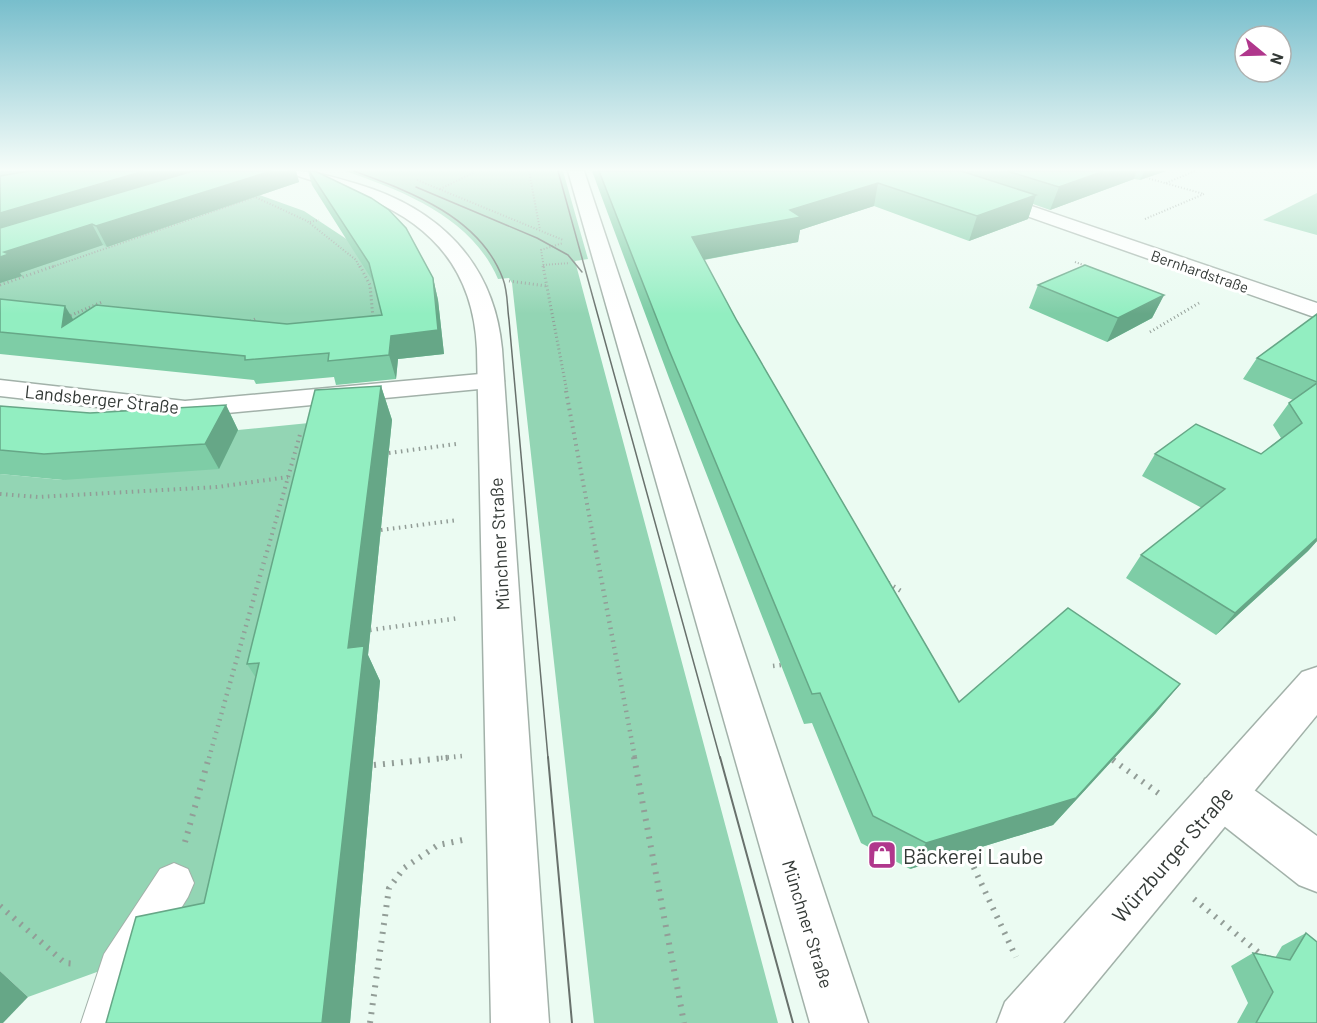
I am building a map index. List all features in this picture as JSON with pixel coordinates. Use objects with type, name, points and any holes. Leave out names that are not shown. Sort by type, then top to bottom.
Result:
[{"type":"street","name":"Münchner Straße","points":[[420,219],[452,248],[476,286],[486,315],[494,439],[520,1023]]},
{"type":"street","name":"Münchner Straße","points":[[591,219],[839,1023]]},
{"type":"street","name":"Bernhardstraße","points":[[1051,219],[1317,311]]},
{"type":"street","name":"Landsberger Straße","points":[[0,388],[185,409],[491,381]]},
{"type":"street","name":"Würzburger Straße","points":[[1033,1015],[1317,685]]},
{"type":"street","points":[[1210,809],[1317,867]]},
{"type":"lane","points":[[102,1023],[119,969],[174,883]]},
{"type":"path","points":[[1,284],[195,219]]},
{"type":"path","points":[[303,219],[356,260],[370,285],[373,325]]},
{"type":"path","points":[[510,219],[566,242],[541,250],[543,265],[684,1023]]},
{"type":"path","points":[[538,219],[540,231]]},
{"type":"path","points":[[1139,222],[1146,219]]},
{"type":"path","points":[[309,222],[319,220]]},
{"type":"path","points":[[120,239],[127,242]]},
{"type":"path","points":[[1075,262],[1090,267]]},
{"type":"path","points":[[364,275],[370,273]]},
{"type":"path","points":[[1150,332],[1233,282]]},
{"type":"path","points":[[64,318],[102,302]]},
{"type":"path","points":[[372,304],[380,303]]},
{"type":"path","points":[[245,324],[256,318]]},
{"type":"path","points":[[59,320],[69,321]]},
{"type":"path","points":[[174,883],[310,398]]},
{"type":"path","points":[[389,453],[494,439]]},
{"type":"path","points":[[0,494],[50,497],[217,487],[288,477]]},
{"type":"path","points":[[381,530],[497,515]]},
{"type":"path","points":[[881,578],[904,593]]},
{"type":"path","points":[[370,630],[442,621]]},
{"type":"path","points":[[374,765],[508,751]]},
{"type":"path","points":[[1113,760],[1210,809]]},
{"type":"path","points":[[370,1023],[389,888],[404,868],[438,845],[512,832]]},
{"type":"path","points":[[966,851],[1033,1015]]},
{"type":"path","points":[[1158,870],[1271,963]]},
{"type":"path","points":[[0,906],[65,963],[119,969]]},
{"type":"green space","points":[[153,219],[316,219],[348,240],[368,259],[392,341],[0,321],[0,280]]},
{"type":"green space","points":[[447,219],[577,219],[588,259],[575,261],[778,1023],[594,1023],[512,283],[509,278],[498,279],[486,258]]},
{"type":"green space","points":[[1317,219],[1317,235],[1263,220]]},
{"type":"green space","points":[[329,421],[241,907],[174,944],[28,997],[0,971],[0,474],[62,480],[238,430]]},
{"type":"building","points":[[31,219],[119,219],[96,226],[92,224],[4,252],[9,254],[0,257],[0,228]]},
{"type":"building","points":[[340,219],[397,219],[406,228],[433,278],[438,330],[391,336],[389,355],[328,361],[329,353],[245,360],[245,356],[0,332],[0,299],[65,306],[62,327],[96,305],[287,324],[382,315],[369,263]]},
{"type":"building","points":[[618,219],[792,219],[692,237],[737,321],[959,702],[1068,608],[1180,684],[1076,798],[926,843],[873,816],[820,693],[812,694],[669,350]]},
{"type":"building","points":[[1085,265],[1164,295],[1118,318],[1038,285]]},
{"type":"building","points":[[1317,314],[1317,382],[1257,358]]},
{"type":"building","points":[[1317,383],[1317,538],[1235,613],[1141,555],[1225,489],[1155,454],[1196,424],[1261,454],[1302,423],[1289,403]]},
{"type":"building","points":[[381,386],[348,648],[364,646],[322,1023],[106,1023],[136,917],[204,903],[259,663],[247,664],[315,390]]},
{"type":"building","points":[[226,405],[205,444],[44,454],[0,450],[0,406],[90,413]]},
{"type":"building","points":[[1306,933],[1317,942],[1317,1023],[1256,1023],[1273,992],[1253,953],[1290,960]]},
{"type":"tram line","points":[[454,219],[478,239],[492,257],[506,289],[548,758]]},
{"type":"tram line","points":[[491,219],[537,238],[568,255],[582,272]]},
{"type":"tram line","points":[[571,219],[720,758]]},
{"type":"tram line","points":[[548,757],[572,1023]]},
{"type":"tram line","points":[[720,757],[793,1023]]},
{"type":"place","name":"Bäckerei Laube","points":[[882,855]]}]
